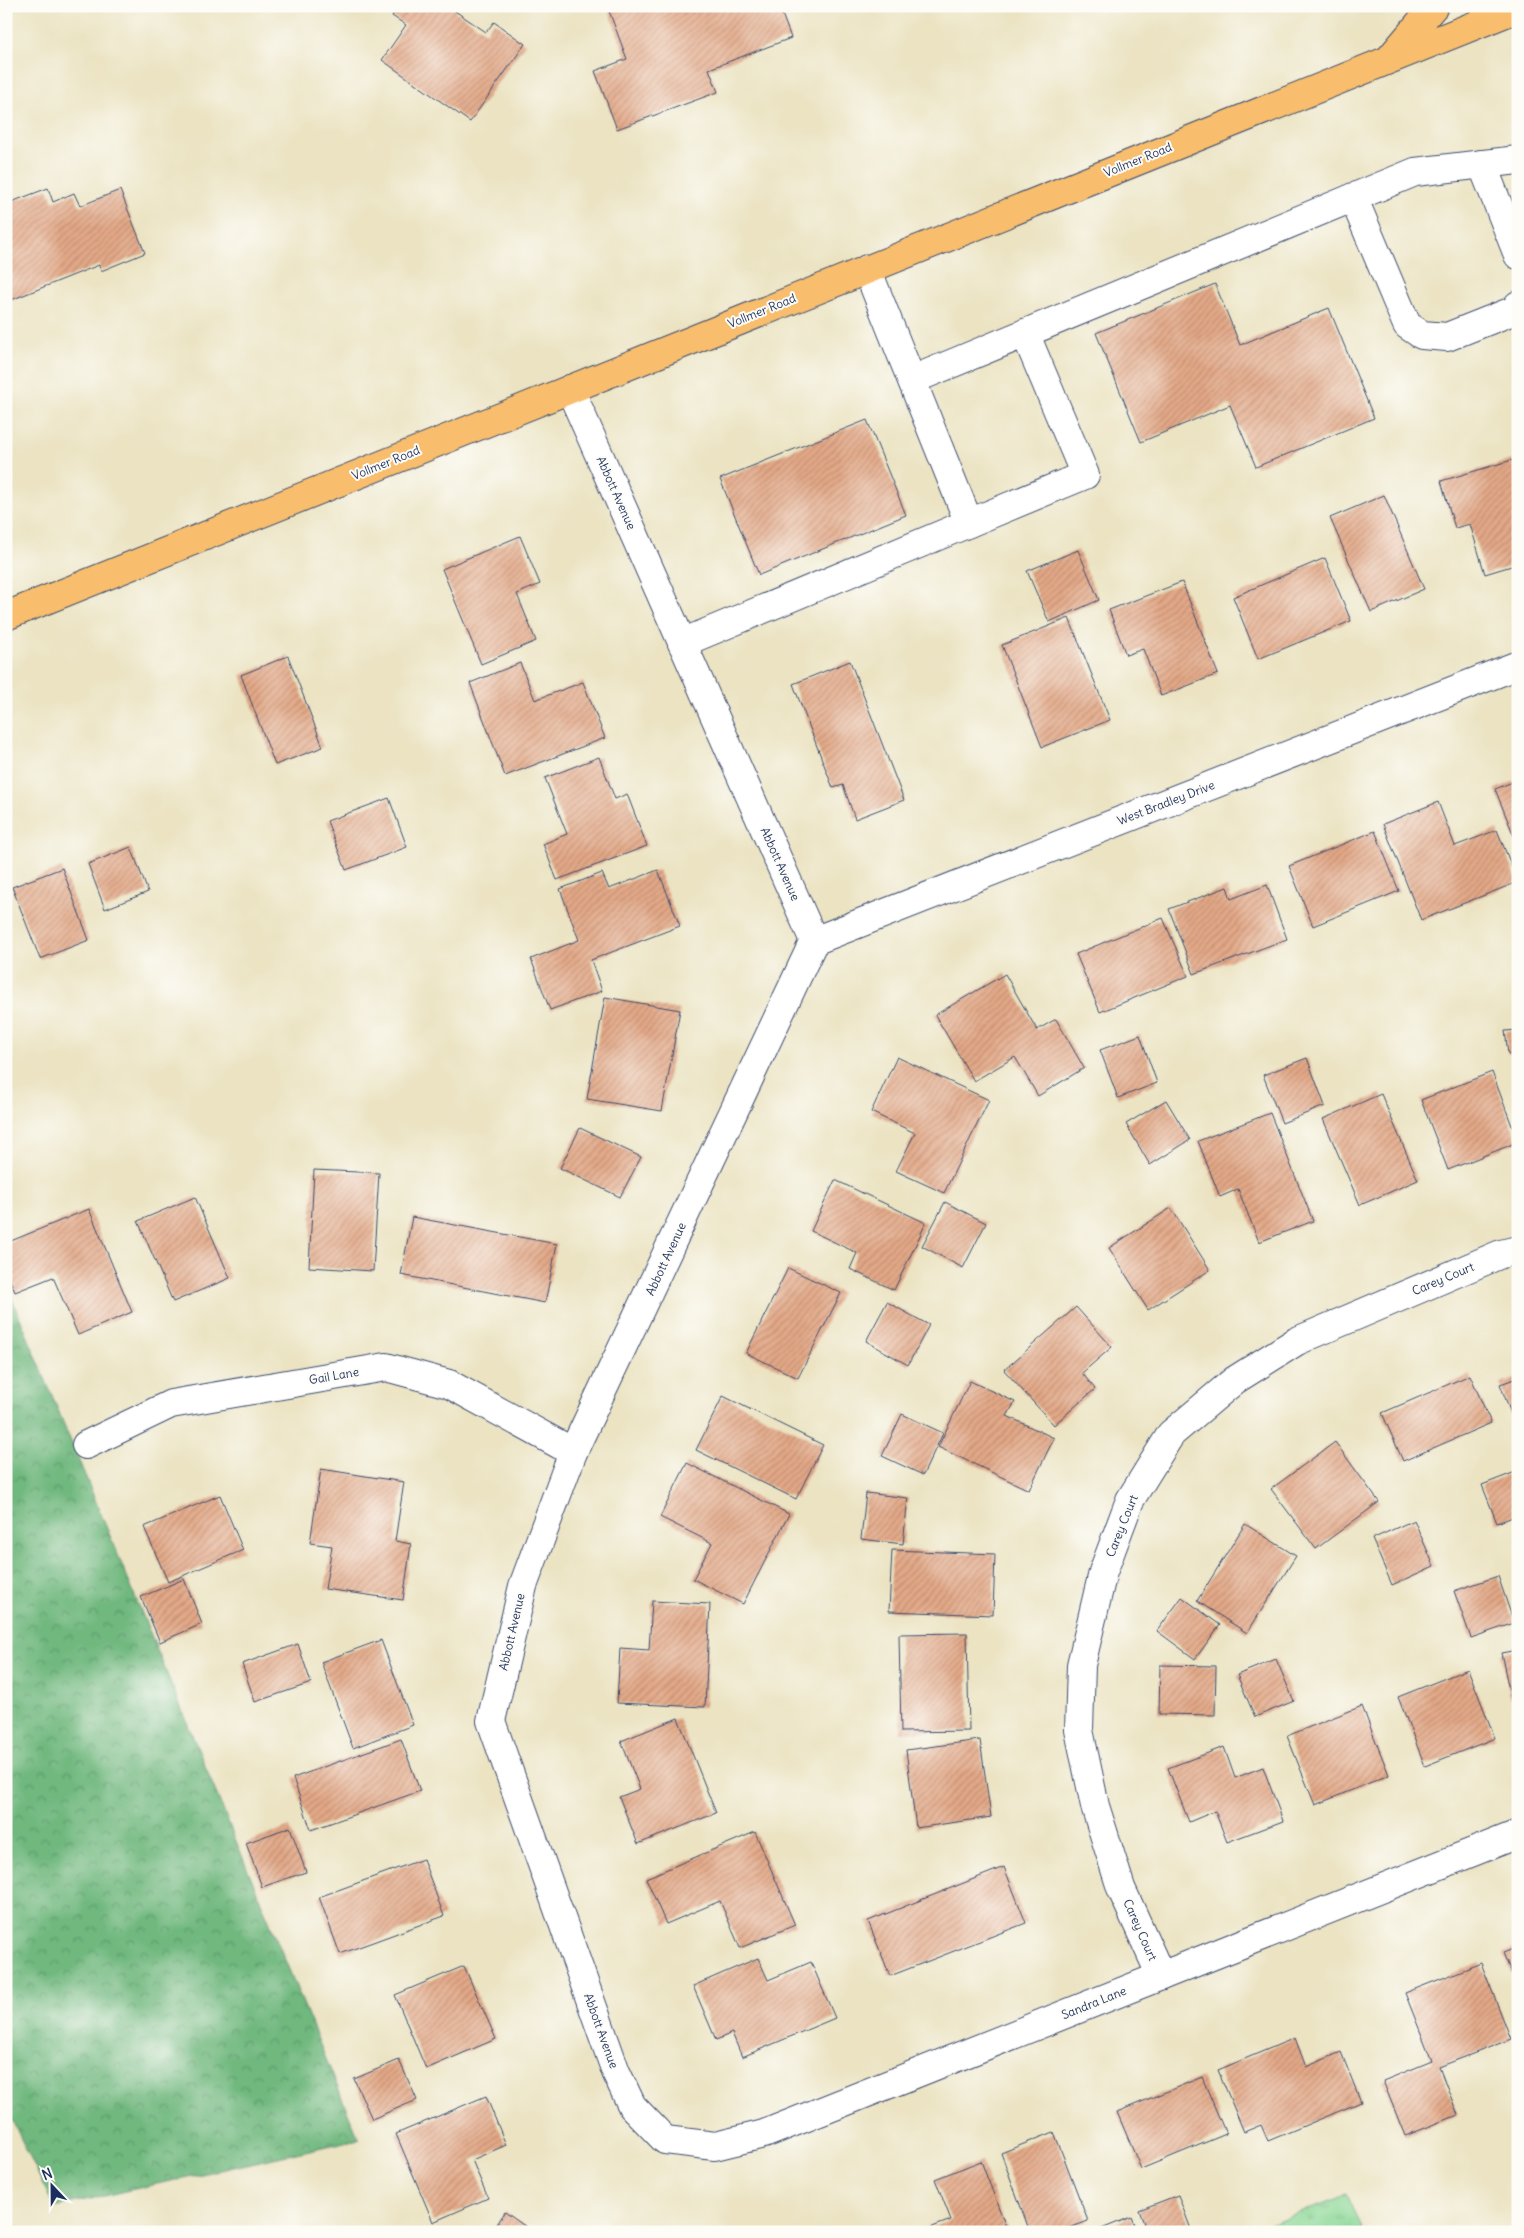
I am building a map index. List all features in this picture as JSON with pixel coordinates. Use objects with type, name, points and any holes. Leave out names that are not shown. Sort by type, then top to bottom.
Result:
[{"type":"main road","points":[[1389,60],[1434,6]]},
{"type":"main road","name":"Vollmer Road","points":[[6,616],[1518,8]]},
{"type":"street","points":[[912,380],[1415,172],[1518,160]]},
{"type":"street","points":[[1482,164],[1518,255]]},
{"type":"street","points":[[1354,197],[1408,325],[1422,335],[1447,337],[1515,310],[1518,306]]},
{"type":"street","points":[[867,269],[969,523]]},
{"type":"street","points":[[682,643],[1085,475],[1025,333]]},
{"type":"street","name":"Abbott Avenue","points":[[570,389],[814,941],[644,1305],[573,1452],[523,1586],[491,1721],[616,2072],[632,2106],[665,2140]]},
{"type":"street","name":"West Bradley Drive","points":[[814,941],[1518,664]]},
{"type":"street","name":"Carey Court","points":[[1161,1976],[1121,1888],[1095,1806],[1079,1730],[1081,1665],[1104,1572],[1130,1500],[1171,1434],[1235,1380],[1297,1341],[1501,1254],[1518,1250]]},
{"type":"street","name":"Gail Lane","points":[[86,1445],[171,1404],[386,1367],[450,1384],[573,1452]]},
{"type":"street","name":"Sandra Lane","points":[[665,2140],[715,2146],[764,2134],[1518,1834]]},
{"type":"green space","points":[[6,1284],[359,2139],[54,2207],[6,2108]]},
{"type":"green space","points":[[1347,2194],[1362,2232],[1252,2232]]},
{"type":"building","points":[[399,6],[459,6],[455,11],[486,32],[494,22],[525,44],[470,122],[382,60],[406,25],[392,16]]},
{"type":"building","points":[[620,6],[779,6],[791,38],[709,69],[718,92],[617,129],[595,71],[627,59],[609,11]]},
{"type":"building","points":[[48,188],[53,202],[74,193],[80,206],[120,190],[145,253],[101,271],[99,265],[6,302],[6,204]]},
{"type":"building","points":[[1215,284],[1240,345],[1329,308],[1374,418],[1256,467],[1230,405],[1141,442],[1096,333]]},
{"type":"building","points":[[867,420],[906,515],[759,575],[720,479]]},
{"type":"building","points":[[1512,460],[1518,479],[1518,564],[1485,574],[1470,524],[1455,528],[1441,481]]},
{"type":"building","points":[[1384,495],[1424,589],[1371,612],[1330,518]]},
{"type":"building","points":[[520,536],[540,584],[517,594],[536,641],[481,664],[442,569]]},
{"type":"building","points":[[1078,550],[1099,600],[1049,622],[1027,571]]},
{"type":"building","points":[[1325,558],[1351,621],[1258,659],[1233,597]]},
{"type":"building","points":[[1182,582],[1218,674],[1161,696],[1143,649],[1126,655],[1109,610]]},
{"type":"building","points":[[1069,618],[1110,720],[1042,747],[1002,645]]},
{"type":"building","points":[[288,656],[323,747],[275,765],[241,675]]},
{"type":"building","points":[[850,661],[904,800],[855,819],[843,785],[833,788],[793,684]]},
{"type":"building","points":[[520,663],[535,700],[583,682],[605,738],[505,776],[470,683]]},
{"type":"building","points":[[599,757],[615,799],[627,794],[647,846],[557,880],[543,844],[567,834],[545,778]]},
{"type":"building","points":[[1518,780],[1518,846],[1495,789]]},
{"type":"building","points":[[389,798],[407,847],[346,870],[327,821]]},
{"type":"building","points":[[1438,802],[1455,846],[1497,830],[1518,882],[1421,920],[1383,824]]},
{"type":"building","points":[[1375,831],[1399,891],[1313,926],[1289,866]]},
{"type":"building","points":[[131,847],[148,892],[105,909],[88,864]]},
{"type":"building","points":[[62,868],[89,940],[40,959],[12,887]]},
{"type":"building","points":[[658,870],[680,926],[591,960],[602,991],[550,1010],[531,959],[579,940],[560,889],[602,873],[609,889]]},
{"type":"building","points":[[1267,885],[1287,939],[1194,974],[1169,909],[1227,887],[1231,899]]},
{"type":"building","points":[[1163,918],[1188,976],[1100,1012],[1076,954]]},
{"type":"building","points":[[1005,974],[1037,1030],[1056,1019],[1084,1068],[1038,1096],[1015,1057],[974,1081],[935,1015]]},
{"type":"building","points":[[605,997],[680,1010],[662,1111],[587,1099]]},
{"type":"building","points":[[1518,1030],[1518,1053],[1508,1054],[1505,1031]]},
{"type":"building","points":[[1140,1035],[1157,1083],[1118,1098],[1100,1050]]},
{"type":"building","points":[[897,1057],[989,1100],[944,1193],[896,1171],[915,1133],[871,1112]]},
{"type":"building","points":[[1307,1058],[1325,1106],[1282,1123],[1263,1075]]},
{"type":"building","points":[[1492,1072],[1518,1142],[1448,1170],[1421,1100]]},
{"type":"building","points":[[1381,1094],[1418,1180],[1360,1205],[1323,1119]]},
{"type":"building","points":[[1166,1100],[1190,1140],[1150,1165],[1126,1124]]},
{"type":"building","points":[[1270,1113],[1313,1221],[1259,1242],[1238,1189],[1220,1197],[1198,1141]]},
{"type":"building","points":[[580,1128],[641,1157],[620,1197],[560,1168]]},
{"type":"building","points":[[314,1170],[379,1173],[373,1271],[309,1267]]},
{"type":"building","points":[[835,1180],[926,1223],[894,1290],[850,1269],[857,1253],[811,1231]]},
{"type":"building","points":[[195,1197],[230,1278],[173,1302],[138,1221]]},
{"type":"building","points":[[945,1202],[986,1223],[963,1268],[922,1246]]},
{"type":"building","points":[[1171,1208],[1210,1270],[1148,1310],[1109,1248]]},
{"type":"building","points":[[89,1209],[132,1312],[78,1335],[53,1277],[15,1292],[6,1271],[6,1243]]},
{"type":"building","points":[[412,1217],[557,1244],[545,1303],[401,1275]]},
{"type":"building","points":[[788,1268],[841,1293],[798,1378],[746,1353]]},
{"type":"building","points":[[887,1302],[929,1325],[908,1365],[866,1341]]},
{"type":"building","points":[[1076,1307],[1112,1347],[1082,1373],[1095,1389],[1054,1425],[1004,1370]]},
{"type":"building","points":[[1470,1375],[1491,1423],[1403,1461],[1382,1413]]},
{"type":"building","points":[[1518,1378],[1518,1432],[1500,1384]]},
{"type":"building","points":[[970,1381],[1015,1402],[1007,1416],[1054,1438],[1029,1490],[938,1447]]},
{"type":"building","points":[[723,1396],[823,1445],[796,1499],[696,1450]]},
{"type":"building","points":[[902,1414],[943,1433],[923,1475],[882,1456]]},
{"type":"building","points":[[1335,1442],[1379,1502],[1316,1549],[1271,1489]]},
{"type":"building","points":[[687,1463],[789,1514],[743,1604],[693,1579],[712,1543],[660,1517]]},
{"type":"building","points":[[321,1469],[404,1482],[395,1541],[411,1544],[403,1600],[325,1589],[332,1546],[310,1543]]},
{"type":"building","points":[[1518,1471],[1518,1515],[1497,1523],[1482,1485]]},
{"type":"building","points":[[866,1493],[908,1498],[903,1544],[861,1539]]},
{"type":"building","points":[[220,1495],[243,1550],[168,1582],[144,1527]]},
{"type":"building","points":[[1414,1520],[1434,1566],[1392,1585],[1372,1539]]},
{"type":"building","points":[[1245,1524],[1296,1556],[1247,1633],[1197,1601]]},
{"type":"building","points":[[892,1550],[995,1554],[993,1615],[889,1611]]},
{"type":"building","points":[[1498,1576],[1514,1623],[1471,1638],[1454,1591]]},
{"type":"building","points":[[184,1579],[202,1624],[160,1642],[141,1597]]},
{"type":"building","points":[[1182,1597],[1220,1625],[1195,1659],[1157,1631]]},
{"type":"building","points":[[652,1601],[710,1604],[705,1707],[617,1703],[620,1648],[649,1650]]},
{"type":"building","points":[[967,1633],[969,1731],[901,1732],[899,1634]]},
{"type":"building","points":[[381,1640],[413,1725],[353,1748],[321,1662]]},
{"type":"building","points":[[298,1644],[311,1683],[255,1702],[242,1664]]},
{"type":"building","points":[[1518,1650],[1518,1727],[1517,1727],[1501,1653]]},
{"type":"building","points":[[1276,1659],[1294,1701],[1255,1717],[1237,1675]]},
{"type":"building","points":[[1160,1665],[1216,1666],[1215,1715],[1159,1714]]},
{"type":"building","points":[[1468,1669],[1495,1738],[1425,1766],[1398,1697]]},
{"type":"building","points":[[1362,1706],[1389,1775],[1315,1805],[1287,1736]]},
{"type":"building","points":[[678,1718],[716,1813],[638,1844],[619,1797],[640,1789],[621,1741]]},
{"type":"building","points":[[401,1739],[420,1791],[311,1830],[293,1778]]},
{"type":"building","points":[[980,1740],[991,1817],[916,1828],[906,1750]]},
{"type":"building","points":[[1224,1747],[1235,1778],[1263,1767],[1283,1821],[1227,1842],[1215,1811],[1189,1822],[1168,1768]]},
{"type":"building","points":[[290,1827],[306,1872],[262,1887],[246,1843]]},
{"type":"building","points":[[755,1832],[795,1925],[740,1948],[720,1901],[666,1924],[646,1878]]},
{"type":"building","points":[[423,1859],[444,1916],[340,1954],[319,1897]]},
{"type":"building","points":[[1004,1867],[1026,1923],[890,1976],[868,1921]]},
{"type":"building","points":[[1518,1947],[1518,1988],[1503,1953]]},
{"type":"building","points":[[758,1958],[768,1980],[811,1962],[835,2018],[742,2057],[732,2033],[716,2040],[693,1986]]},
{"type":"building","points":[[1481,1963],[1511,2039],[1439,2067],[1458,2115],[1405,2136],[1383,2081],[1432,2061],[1405,1993]]},
{"type":"building","points":[[464,1966],[496,2039],[426,2069],[395,1995]]},
{"type":"building","points":[[1295,2038],[1306,2067],[1341,2052],[1361,2102],[1268,2141],[1261,2125],[1244,2132],[1218,2070]]},
{"type":"building","points":[[399,2060],[417,2100],[372,2119],[354,2079]]},
{"type":"building","points":[[1202,2077],[1226,2134],[1141,2169],[1117,2112]]},
{"type":"building","points":[[486,2096],[506,2145],[472,2160],[488,2198],[433,2222],[396,2134]]},
{"type":"building","points":[[1054,2132],[1088,2221],[1059,2232],[1030,2232],[1001,2153]]},
{"type":"building","points":[[981,2161],[1008,2232],[919,2232],[951,2220],[935,2179]]},
{"type":"building","points":[[1178,2195],[1192,2232],[1147,2232],[1139,2210]]},
{"type":"building","points":[[505,2212],[533,2232],[492,2232]]},
{"type":"building","points":[[1131,2217],[1137,2232],[1094,2232]]}]
